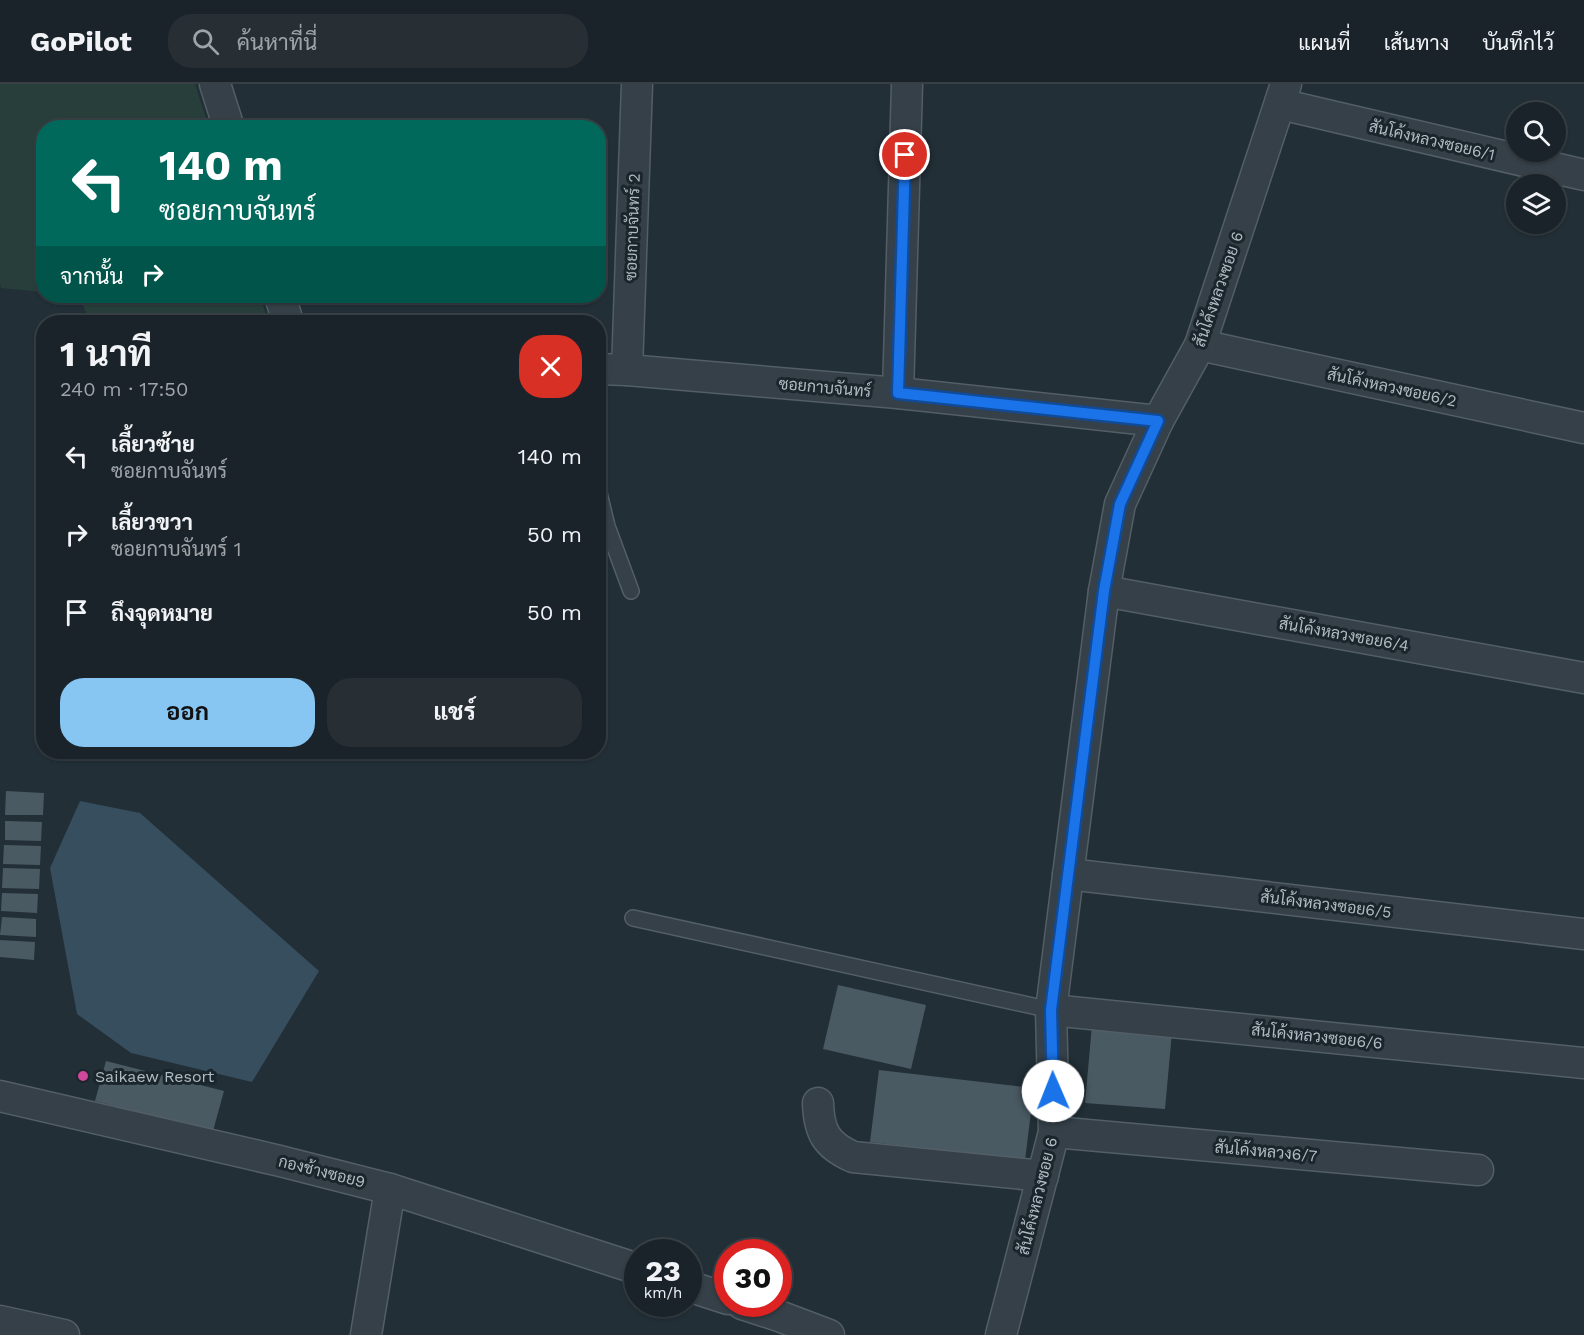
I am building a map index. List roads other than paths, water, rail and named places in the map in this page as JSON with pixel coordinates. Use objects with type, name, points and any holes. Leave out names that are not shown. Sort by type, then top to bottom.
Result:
[{"type":"street","points":[[215,84],[226,120]]},
{"type":"street","name":"ซอยกาบจันทร์ 2","points":[[613,370],[637,84]]},
{"type":"street","points":[[898,393],[907,84]]},
{"type":"street","name":"สันโค้งหลวงซอย6/1","points":[[1283,94],[1584,175]]},
{"type":"street","name":"สันโค้งหลวงซอย 6","points":[[1001,1335],[1054,1132],[1051,1010],[1104,591],[1120,504],[1158,421],[1200,345],[1283,94]]},
{"type":"street","name":"สันโค้งหลวงซอย6/2","points":[[1200,345],[1584,428]]},
{"type":"street","name":"ซอยกาบจันทร์","points":[[613,370],[898,393],[1158,421]]},
{"type":"street","name":"สันโค้งหลวงซอย6/4","points":[[1104,591],[1584,678]]},
{"type":"street","name":"สันโค้งหลวงซอย6/5","points":[[1068,874],[1584,934]]},
{"type":"street","name":"สันโค้งหลวงซอย6/6","points":[[1051,1010],[1584,1063]]},
{"type":"street","name":"กองช้างซอย9","points":[[0,1096],[390,1189],[624,1264]]},
{"type":"street","points":[[818,1103],[819,1119],[824,1136],[841,1151],[853,1156],[1043,1176]]},
{"type":"street","name":"สันโค้งหลวง6/7","points":[[1054,1132],[1478,1170]]},
{"type":"street","points":[[366,1335],[390,1189]]},
{"type":"street","points":[[764,1317],[777,1325],[829,1335]]},
{"type":"street","points":[[0,1321],[64,1335]]},
{"type":"lane","points":[[606,522],[631,591]]},
{"type":"lane","points":[[633,918],[1051,1010]]},
{"type":"water","points":[[80,801],[140,813],[319,971],[252,1082],[131,1053],[77,1014],[50,868]]},
{"type":"place","name":"Saikaew Resort","points":[[83,1076]]}]
